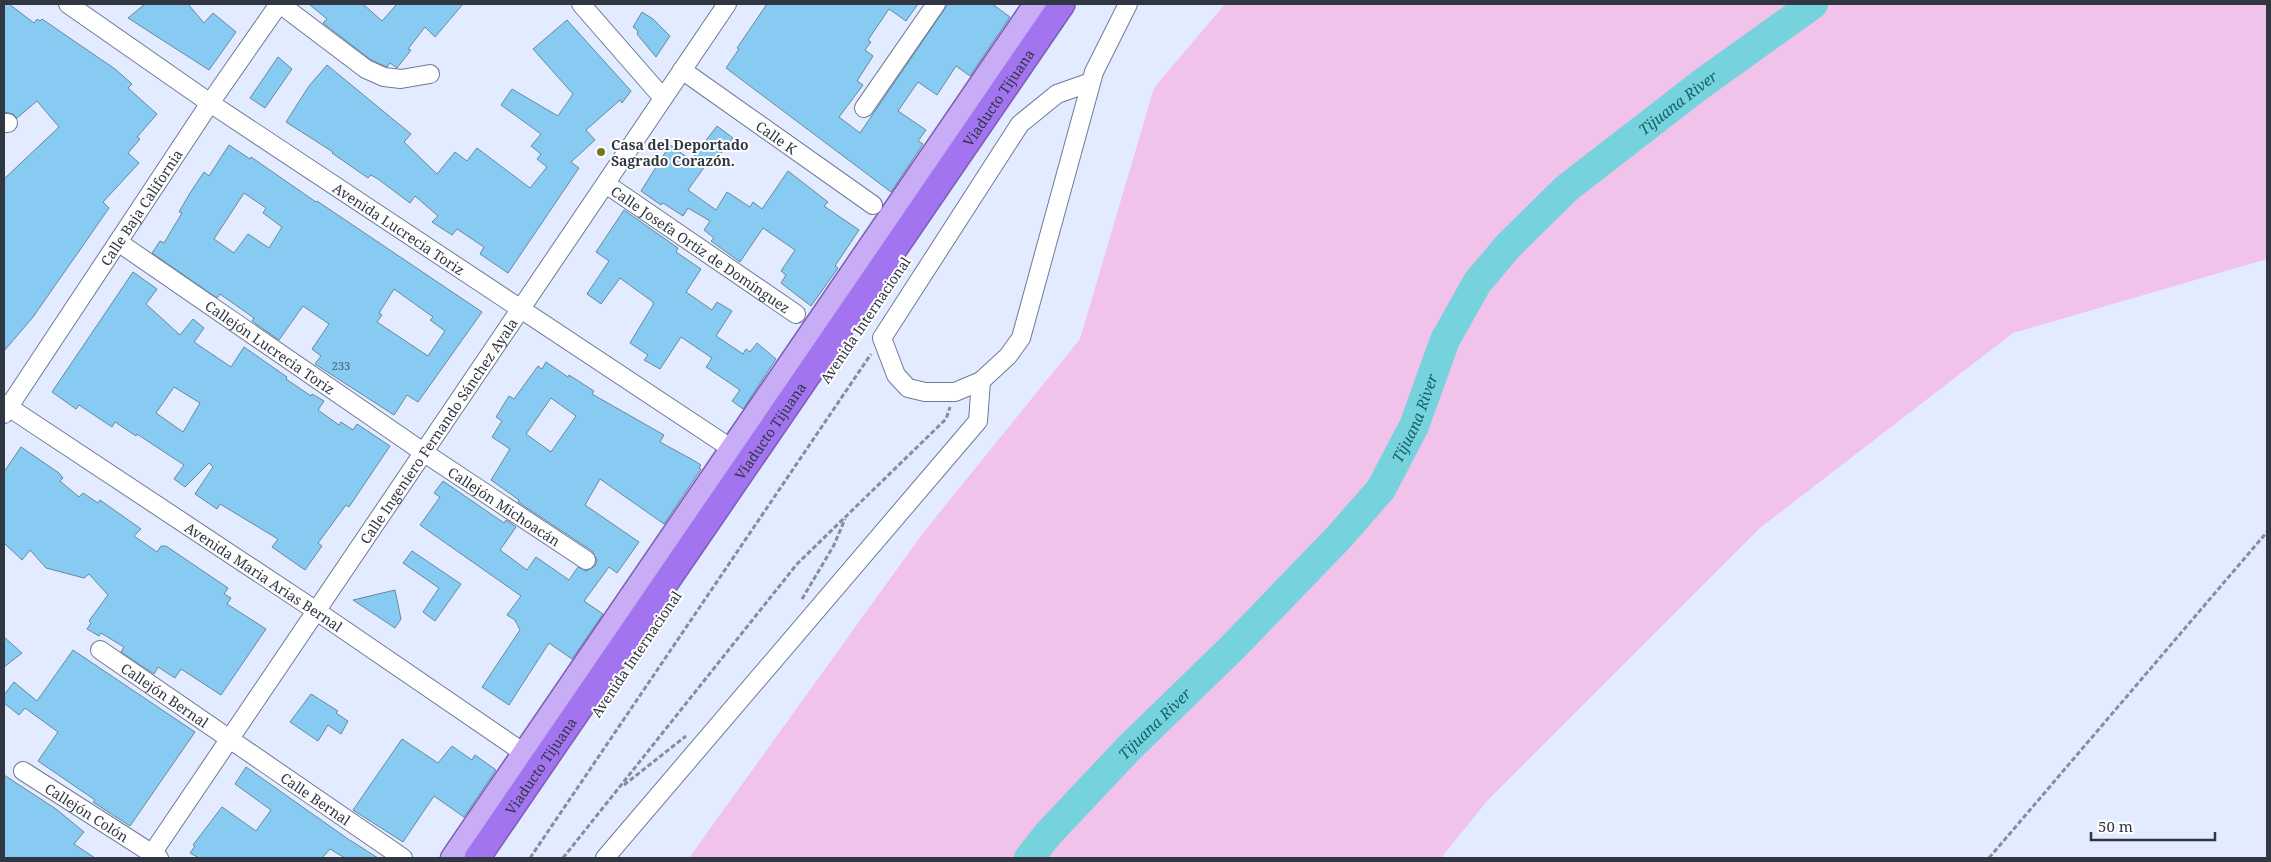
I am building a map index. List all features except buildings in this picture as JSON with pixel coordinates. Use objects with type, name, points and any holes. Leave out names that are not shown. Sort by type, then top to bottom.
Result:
[{"type":"highway","name":"Avenida Internacional","points":[[472,858],[1055,4]]},
{"type":"highway","name":"Viaducto Tijuana","points":[[477,858],[1062,4]]},
{"type":"highway","name":"Viaducto Tijuana","points":[[486,858],[1070,4]]},
{"type":"highway","name":"Avenida Internacional","points":[[496,858],[1080,4]]},
{"type":"main road","points":[[452,858],[1034,4]]},
{"type":"street","name":"Avenida Lucrecia Toriz","points":[[68,4],[210,103],[732,449]]},
{"type":"street","name":"Calle Baja California","points":[[5,408],[210,103],[279,4]]},
{"type":"street","points":[[279,4],[366,69],[384,78],[401,79],[430,74]]},
{"type":"street","points":[[581,4],[663,98]]},
{"type":"street","name":"Calle Ingeniero Fernando Sánchez Ayala","points":[[153,857],[423,452],[728,4]]},
{"type":"street","points":[[864,108],[936,4]]},
{"type":"street","points":[[1092,82],[1057,94],[1020,124],[882,338],[896,375],[908,388],[925,392],[956,392],[981,382],[1008,356],[1021,338],[1092,82],[1120,15],[1128,4]]},
{"type":"street","name":"Calle K","points":[[682,70],[872,205]]},
{"type":"street","name":"Calle Josefa Ortiz de Domínguez","points":[[606,184],[796,314]]},
{"type":"street","name":"Callejón Lucrecia Toriz","points":[[118,242],[423,452]]},
{"type":"street","points":[[605,858],[978,421],[981,382]]},
{"type":"street","name":"Avenida Maria Arias Bernal","points":[[5,408],[318,612],[524,753]]},
{"type":"street","name":"Callejón Michoacán","points":[[423,452],[586,560]]},
{"type":"street","name":"Callejón Bernal","points":[[100,650],[230,740]]},
{"type":"street","name":"Calle Bernal","points":[[230,740],[403,858]]},
{"type":"street","name":"Callejón Colón","points":[[23,771],[153,857]]},
{"type":"path","points":[[530,858],[882,338]]},
{"type":"path","points":[[563,858],[797,564],[946,419],[956,392]]},
{"type":"path","points":[[1989,858],[2267,532]]},
{"type":"shaded area","points":[[1225,4],[2267,4],[2267,259],[2013,333],[1760,528],[1487,801],[1441,858],[689,858],[923,533],[1080,339],[1154,88]]},
{"type":"waterway","name":"Tijuana River","points":[[1029,858],[1048,834],[1129,748],[1233,647],[1339,537],[1381,489],[1414,426],[1445,340],[1477,283],[1508,246],[1567,188],[1700,85],[1813,4]]},
{"type":"place","name":"Casa del Deportado Sagrado Corazón.","points":[[601,152]]}]
